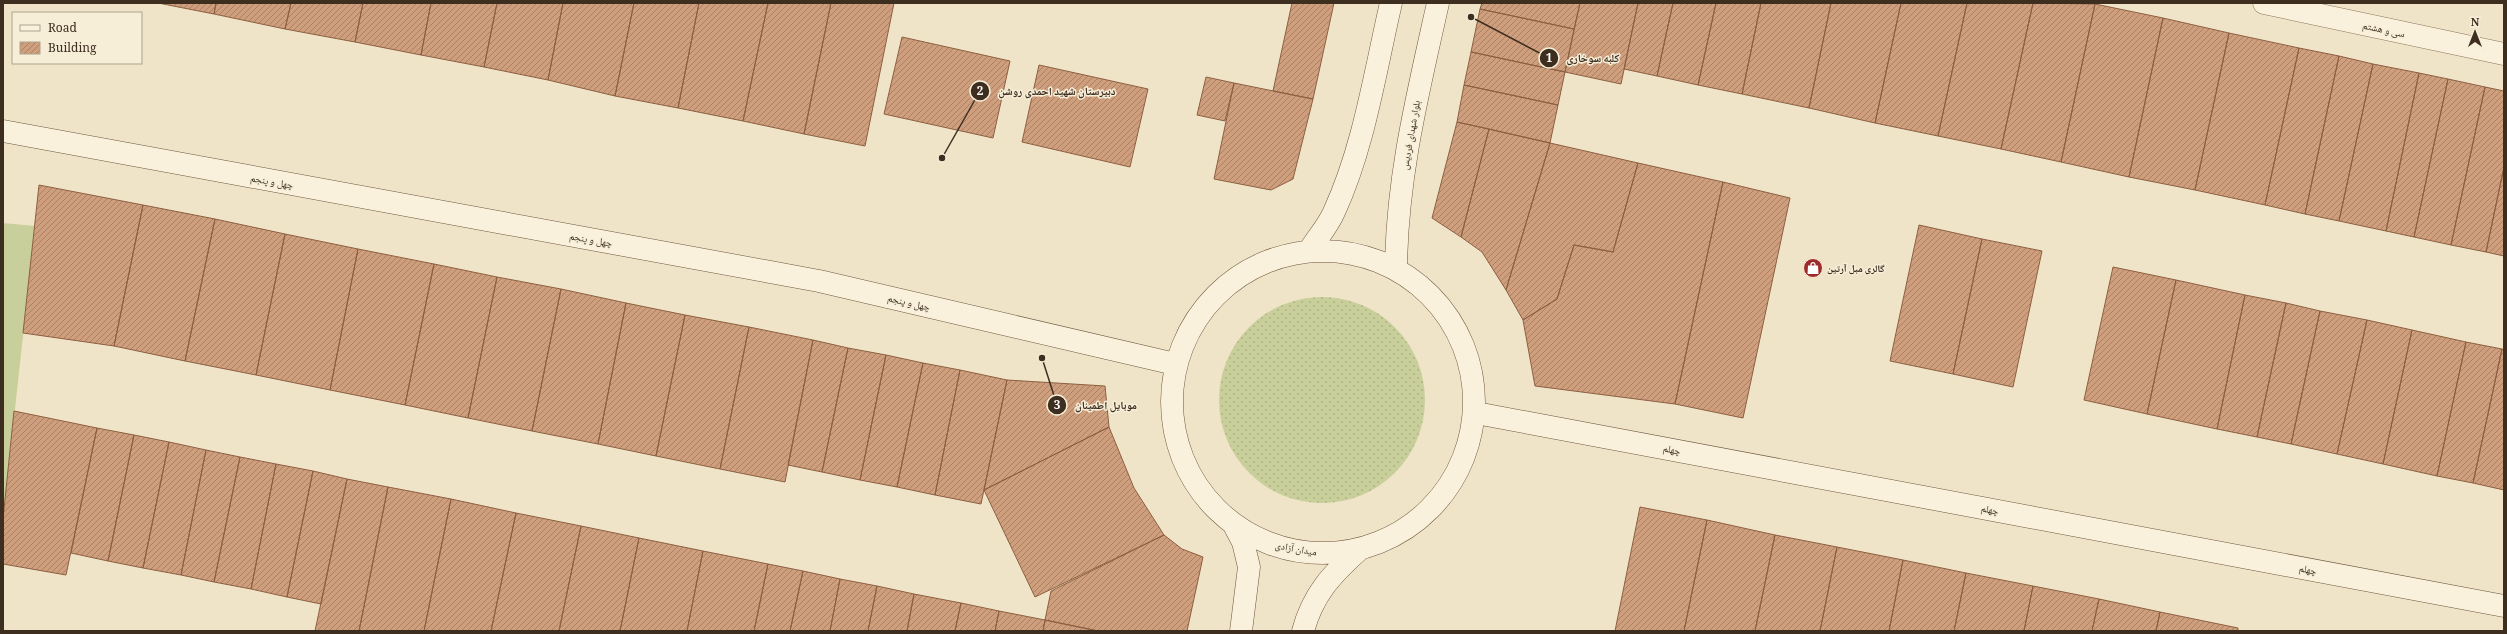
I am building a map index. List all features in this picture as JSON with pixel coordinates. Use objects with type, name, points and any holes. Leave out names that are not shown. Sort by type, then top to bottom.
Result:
[{"type":"street","points":[[1309,251],[1334,213],[1362,131],[1391,3]]},
{"type":"street","name":"بلوار شهدای فردیس","points":[[1396,268],[1396,226],[1407,142],[1438,3]]},
{"type":"street","name":"سی و هشتم","points":[[2264,3],[2504,54]]},
{"type":"street","name":"چهل و پنجم","points":[[3,131],[819,281],[1175,364]]},
{"type":"street","name":"میدان آزادی","points":[[1309,251],[1351,252],[1396,268],[1417,281],[1451,318],[1471,363],[1476,413],[1465,460],[1440,500],[1404,531],[1360,550],[1313,554],[1268,544],[1234,525],[1199,490],[1179,453],[1171,412],[1175,364],[1195,319],[1228,283],[1267,258],[1309,251]]},
{"type":"street","name":"چهلم","points":[[1476,413],[2504,606]]},
{"type":"street","points":[[1234,525],[1243,542],[1249,567],[1241,631]]},
{"type":"street","points":[[1303,631],[1307,616],[1328,578],[1360,550]]},
{"type":"green space","points":[[3,223],[35,226],[3,519]]},
{"type":"green space","points":[[1312,297],[1332,297],[1352,301],[1371,309],[1395,327],[1413,351],[1421,370],[1425,390],[1425,410],[1421,430],[1413,449],[1395,473],[1371,491],[1352,499],[1332,503],[1312,503],[1292,499],[1273,491],[1257,480],[1242,465],[1231,449],[1223,430],[1219,410],[1219,390],[1223,370],[1231,351],[1242,335],[1257,320],[1273,309],[1292,301]]},
{"type":"building","points":[[158,3],[216,3],[214,14]]},
{"type":"building","points":[[216,3],[291,3],[285,29],[214,14]]},
{"type":"building","points":[[291,3],[363,3],[355,42],[285,29]]},
{"type":"building","points":[[363,3],[431,3],[421,55],[355,42]]},
{"type":"building","points":[[431,3],[497,3],[484,67],[421,55]]},
{"type":"building","points":[[497,3],[563,3],[548,80],[484,67]]},
{"type":"building","points":[[563,3],[634,3],[615,96],[548,80]]},
{"type":"building","points":[[634,3],[699,3],[678,108],[615,96]]},
{"type":"building","points":[[699,3],[768,3],[743,121],[678,108]]},
{"type":"building","points":[[768,3],[831,3],[804,134],[743,121]]},
{"type":"building","points":[[831,3],[894,3],[865,146],[804,134]]},
{"type":"building","points":[[1292,3],[1334,3],[1313,99],[1273,91]]},
{"type":"building","points":[[1482,3],[1580,3],[1574,29],[1480,9]]},
{"type":"building","points":[[1580,3],[1638,3],[1621,84],[1565,72]]},
{"type":"building","points":[[1638,3],[1673,3],[1657,76],[1624,69]]},
{"type":"building","points":[[1673,3],[1716,3],[1698,85],[1657,76]]},
{"type":"building","points":[[1716,3],[1761,3],[1742,94],[1698,85]]},
{"type":"building","points":[[1761,3],[1831,3],[1809,108],[1742,94]]},
{"type":"building","points":[[1831,3],[1901,3],[1875,123],[1809,108]]},
{"type":"building","points":[[1901,3],[1967,3],[1938,136],[1875,123]]},
{"type":"building","points":[[1967,3],[2033,3],[2001,149],[1938,136]]},
{"type":"building","points":[[2033,3],[2095,4],[2061,162],[2001,149]]},
{"type":"building","points":[[2095,4],[2163,18],[2129,177],[2061,162]]},
{"type":"building","points":[[1480,9],[1574,29],[1565,72],[1471,52]]},
{"type":"building","points":[[2163,18],[2229,33],[2195,190],[2129,177]]},
{"type":"building","points":[[2229,33],[2299,48],[2265,205],[2195,190]]},
{"type":"building","points":[[902,37],[1010,61],[993,138],[884,114]]},
{"type":"building","points":[[2299,48],[2339,56],[2305,214],[2265,205]]},
{"type":"building","points":[[1471,52],[1565,72],[1558,105],[1464,85]]},
{"type":"building","points":[[2339,56],[2373,64],[2339,221],[2305,214]]},
{"type":"building","points":[[2373,64],[2419,73],[2386,231],[2339,221]]},
{"type":"building","points":[[1039,65],[1148,89],[1130,167],[1022,142]]},
{"type":"building","points":[[2419,73],[2448,79],[2414,237],[2386,231]]},
{"type":"building","points":[[1206,77],[1234,83],[1225,121],[1197,115]]},
{"type":"building","points":[[2448,79],[2485,87],[2451,245],[2414,237]]},
{"type":"building","points":[[1234,83],[1313,99],[1293,179],[1271,190],[1214,179]]},
{"type":"building","points":[[1464,85],[1558,105],[1550,143],[1457,122]]},
{"type":"building","points":[[2485,87],[2504,91],[2504,167],[2486,252],[2451,245]]},
{"type":"building","points":[[1457,122],[1489,129],[1461,237],[1432,218]]},
{"type":"building","points":[[1489,129],[1550,143],[1506,290],[1482,252],[1461,237]]},
{"type":"building","points":[[1550,143],[1638,163],[1613,252],[1574,245],[1557,299],[1523,320],[1506,290]]},
{"type":"building","points":[[1638,163],[1723,182],[1675,404],[1535,386],[1523,320],[1557,299],[1574,245],[1613,252]]},
{"type":"building","points":[[2504,167],[2504,256],[2486,252]]},
{"type":"building","points":[[1723,182],[1790,198],[1743,418],[1675,404]]},
{"type":"building","points":[[39,185],[143,205],[114,346],[23,333]]},
{"type":"building","points":[[143,205],[215,219],[185,361],[114,346]]},
{"type":"building","points":[[215,219],[285,234],[256,375],[185,361]]},
{"type":"building","points":[[1919,225],[1982,239],[1953,374],[1890,361]]},
{"type":"building","points":[[285,234],[358,249],[330,390],[256,375]]},
{"type":"building","points":[[1982,239],[2042,251],[2013,387],[1953,374]]},
{"type":"building","points":[[358,249],[434,264],[405,405],[330,390]]},
{"type":"building","points":[[434,264],[497,277],[468,418],[405,405]]},
{"type":"building","points":[[2113,267],[2176,280],[2147,414],[2084,400]]},
{"type":"building","points":[[497,277],[561,289],[532,431],[468,418]]},
{"type":"building","points":[[2176,280],[2245,295],[2217,429],[2147,414]]},
{"type":"building","points":[[561,289],[626,303],[598,444],[532,431]]},
{"type":"building","points":[[2245,295],[2286,303],[2257,437],[2217,429]]},
{"type":"building","points":[[626,303],[685,315],[656,456],[598,444]]},
{"type":"building","points":[[2286,303],[2320,311],[2291,444],[2257,437]]},
{"type":"building","points":[[2320,311],[2367,320],[2337,454],[2291,444]]},
{"type":"building","points":[[685,315],[749,327],[720,469],[656,456]]},
{"type":"building","points":[[2367,320],[2412,330],[2383,464],[2337,454]]},
{"type":"building","points":[[749,327],[813,340],[785,482],[720,469]]},
{"type":"building","points":[[2412,330],[2466,342],[2437,476],[2383,464]]},
{"type":"building","points":[[813,340],[848,348],[822,472],[788,465]]},
{"type":"building","points":[[2466,342],[2502,349],[2473,483],[2437,476]]},
{"type":"building","points":[[848,348],[886,355],[860,480],[822,472]]},
{"type":"building","points":[[2502,349],[2504,350],[2504,490],[2473,483]]},
{"type":"building","points":[[886,355],[923,363],[897,487],[860,480]]},
{"type":"building","points":[[923,363],[960,370],[935,495],[897,487]]},
{"type":"building","points":[[960,370],[1007,380],[981,504],[935,495]]},
{"type":"building","points":[[1007,380],[1105,386],[1109,427],[984,490]]},
{"type":"building","points":[[14,411],[97,428],[66,575],[3,564],[3,519]]},
{"type":"building","points":[[1109,427],[1134,488],[1164,535],[1035,597],[984,490]]},
{"type":"building","points":[[97,428],[134,435],[108,561],[71,553]]},
{"type":"building","points":[[134,435],[169,442],[143,568],[108,561]]},
{"type":"building","points":[[169,442],[206,450],[181,575],[143,568]]},
{"type":"building","points":[[206,450],[240,457],[214,582],[181,575]]},
{"type":"building","points":[[240,457],[276,464],[251,589],[214,582]]},
{"type":"building","points":[[276,464],[313,471],[287,597],[251,589]]},
{"type":"building","points":[[313,471],[347,479],[321,604],[287,597]]},
{"type":"building","points":[[347,479],[388,487],[359,631],[315,631]]},
{"type":"building","points":[[388,487],[451,499],[424,631],[359,631]]},
{"type":"building","points":[[451,499],[516,513],[491,631],[424,631]]},
{"type":"building","points":[[1640,507],[1707,520],[1684,631],[1615,631]]},
{"type":"building","points":[[516,513],[581,526],[559,631],[491,631]]},
{"type":"building","points":[[1707,520],[1775,535],[1755,631],[1684,631]]},
{"type":"building","points":[[581,526],[639,538],[620,631],[559,631]]},
{"type":"building","points":[[1164,535],[1182,549],[1203,557],[1187,631],[1099,631],[1045,620],[1051,591]]},
{"type":"building","points":[[1775,535],[1837,547],[1820,631],[1755,631]]},
{"type":"building","points":[[639,538],[703,551],[687,631],[620,631]]},
{"type":"building","points":[[1837,547],[1903,560],[1889,631],[1820,631]]},
{"type":"building","points":[[703,551],[768,564],[754,631],[687,631]]},
{"type":"building","points":[[1903,560],[1966,573],[1954,631],[1889,631]]},
{"type":"building","points":[[768,564],[803,571],[790,631],[754,631]]},
{"type":"building","points":[[803,571],[840,579],[830,631],[790,631]]},
{"type":"building","points":[[1966,573],[2033,586],[2024,631],[1954,631]]},
{"type":"building","points":[[840,579],[877,586],[868,631],[830,631]]},
{"type":"building","points":[[877,586],[914,594],[907,631],[868,631]]},
{"type":"building","points":[[2033,586],[2099,599],[2092,631],[2024,631]]},
{"type":"building","points":[[914,594],[961,603],[955,631],[907,631]]},
{"type":"building","points":[[2099,599],[2160,612],[2156,631],[2092,631]]},
{"type":"building","points":[[961,603],[999,611],[995,631],[955,631]]},
{"type":"building","points":[[999,611],[1045,620],[1043,631],[995,631]]},
{"type":"building","points":[[2160,612],[2238,628],[2238,631],[2156,631]]},
{"type":"building","points":[[1045,620],[1093,630],[1093,631],[1043,631]]},
{"type":"place","name":"کلبه سوخاری","points":[[1471,17]]},
{"type":"place","name":"دبیرستان شهید احمدی روشن","points":[[942,158]]},
{"type":"place","name":"گالری مبل آرتین","points":[[1813,268]]},
{"type":"place","name":"موبایل اطمینان","points":[[1042,358]]}]
